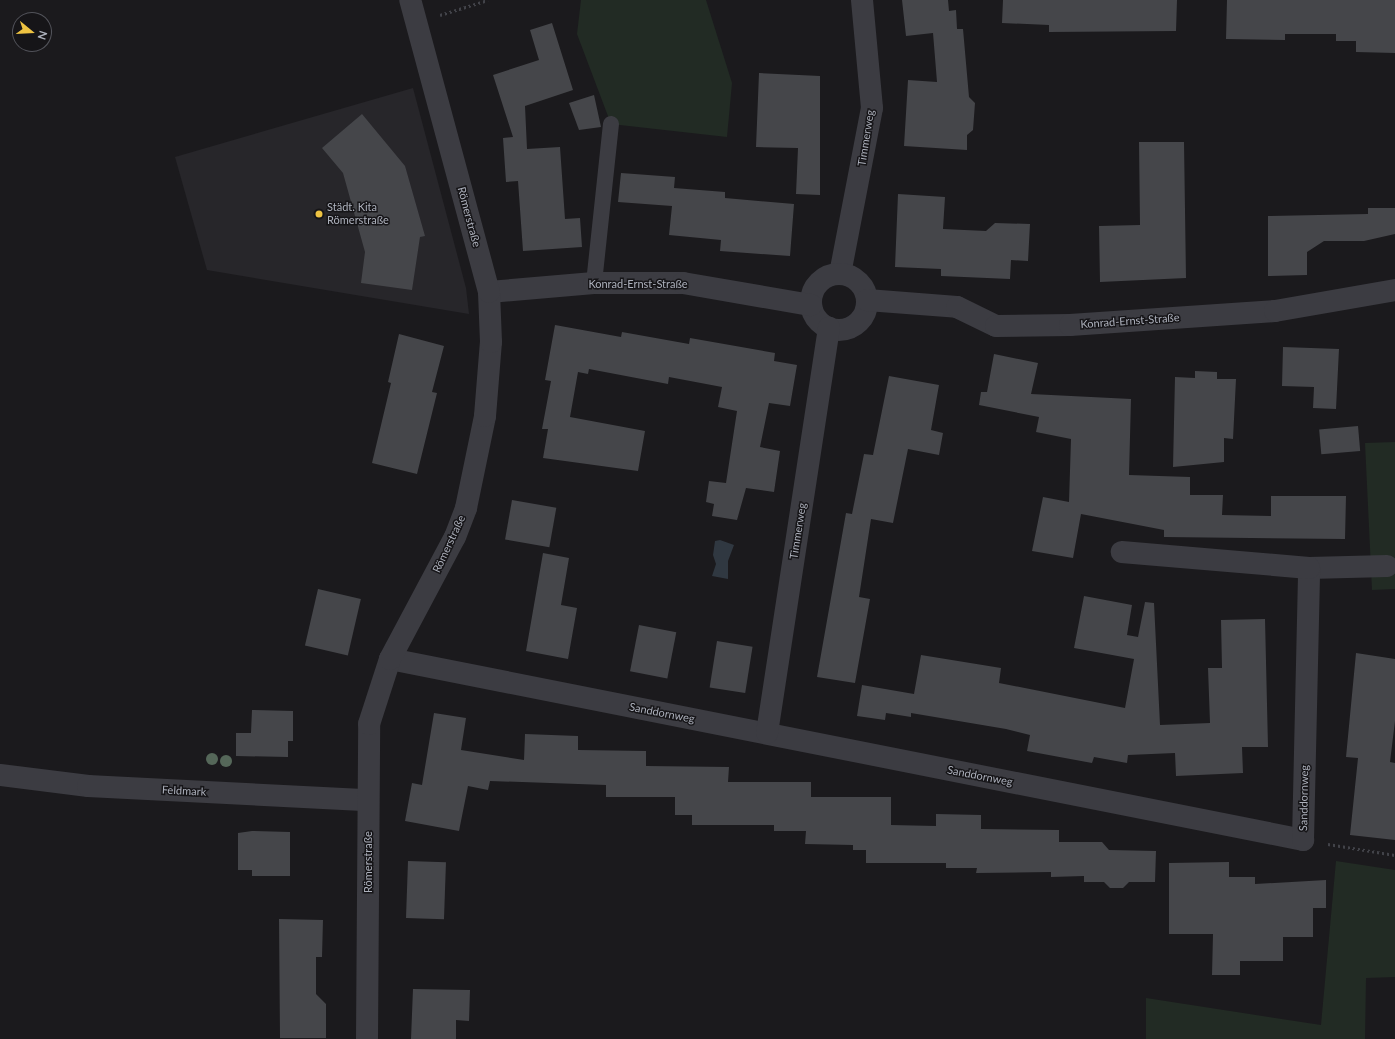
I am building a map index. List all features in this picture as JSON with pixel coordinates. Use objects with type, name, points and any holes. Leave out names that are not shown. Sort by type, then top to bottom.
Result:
[{"type":"street","name":"Römerstraße","points":[[367,1039],[369,724],[390,659],[455,536],[470,494],[486,416],[491,342],[489,292],[410,0]]},
{"type":"street","name":"Timmerweg","points":[[840,274],[872,108],[862,0]]},
{"type":"street","points":[[840,274],[855,279],[867,300],[862,318],[855,324],[838,330],[829,328],[816,319],[810,305],[811,296],[821,280],[840,274]]},
{"type":"street","name":"Konrad-Ernst-Straße","points":[[489,292],[594,283],[683,283],[810,305]]},
{"type":"street","name":"Konrad-Ernst-Straße","points":[[867,300],[957,307],[996,326],[1070,326],[1275,311],[1395,290]]},
{"type":"street","name":"Timmerweg","points":[[767,733],[829,328]]},
{"type":"street","points":[[1122,552],[1309,568],[1387,566]]},
{"type":"street","name":"Sanddornweg","points":[[390,659],[1303,840],[1309,568]]},
{"type":"street","name":"Feldmark","points":[[0,775],[88,786],[368,800]]},
{"type":"lane","points":[[594,283],[611,124]]},
{"type":"path","points":[[416,22],[488,0]]},
{"type":"path","points":[[1303,840],[1395,855]]},
{"type":"shaded area","points":[[581,0],[706,0],[732,83],[727,137],[611,124],[577,34]]},
{"type":"shaded area","name":"Städt. Kita Römerstraße","points":[[413,88],[466,288],[469,314],[207,270],[175,157]]},
{"type":"shaded area","points":[[1395,442],[1395,589],[1372,590],[1365,443]]},
{"type":"shaded area","points":[[720,540],[734,545],[728,561],[728,579],[712,576],[716,564],[713,555],[715,541]]},
{"type":"shaded area","points":[[1336,861],[1395,870],[1395,977],[1366,978],[1365,1039],[1146,1039],[1146,998],[1321,1025]]},
{"type":"building","points":[[902,0],[948,0],[949,11],[956,10],[957,29],[963,29],[969,97],[975,103],[973,130],[967,135],[967,150],[904,146],[908,80],[937,82],[933,33],[906,36]]},
{"type":"building","points":[[1003,0],[1177,0],[1176,31],[1049,32],[1049,25],[1002,23]]},
{"type":"building","points":[[1227,0],[1395,0],[1395,53],[1356,52],[1356,41],[1336,41],[1336,34],[1285,34],[1285,40],[1226,39]]},
{"type":"building","points":[[552,23],[573,90],[525,106],[527,149],[560,147],[565,219],[580,218],[582,247],[523,251],[518,181],[506,182],[503,138],[513,137],[493,75],[539,60],[530,30]]},
{"type":"building","points":[[759,73],[820,76],[820,195],[796,194],[798,148],[756,147]]},
{"type":"building","points":[[594,95],[601,127],[579,130],[569,103]]},
{"type":"building","points":[[362,114],[405,166],[425,236],[420,237],[412,290],[361,283],[365,252],[343,173],[322,148]]},
{"type":"building","points":[[1139,142],[1184,142],[1186,278],[1100,282],[1099,226],[1140,225]]},
{"type":"building","points":[[621,173],[675,177],[674,188],[725,192],[725,198],[794,204],[790,256],[720,251],[721,240],[669,235],[672,206],[618,202]]},
{"type":"building","points":[[898,194],[945,197],[943,229],[986,231],[995,223],[1030,224],[1028,261],[1011,260],[1010,279],[941,276],[941,269],[895,267]]},
{"type":"building","points":[[1368,208],[1395,208],[1395,234],[1364,241],[1324,241],[1307,252],[1307,275],[1268,276],[1268,216],[1368,214]]},
{"type":"building","points":[[555,325],[621,337],[622,332],[689,344],[690,338],[775,353],[774,361],[797,365],[790,406],[769,403],[760,447],[780,451],[774,492],[746,488],[737,520],[712,516],[714,504],[706,502],[709,481],[726,483],[737,411],[718,407],[722,387],[669,377],[668,384],[589,369],[588,374],[578,372],[570,417],[645,431],[638,471],[543,458],[548,429],[542,429],[551,381],[545,380]]},
{"type":"building","points":[[399,334],[444,346],[432,392],[437,393],[417,474],[372,463],[391,383],[388,382]]},
{"type":"building","points":[[1283,347],[1339,349],[1336,409],[1313,408],[1314,387],[1282,386]]},
{"type":"building","points":[[994,354],[1038,363],[1031,394],[1131,399],[1129,475],[1190,477],[1190,495],[1223,495],[1222,515],[1271,516],[1271,496],[1346,496],[1345,539],[1164,537],[1164,530],[1081,514],[1073,558],[1032,551],[1043,497],[1069,502],[1071,439],[1036,432],[1039,417],[979,405],[981,392],[987,392]]},
{"type":"building","points":[[1195,371],[1217,372],[1217,379],[1236,379],[1233,439],[1224,438],[1224,462],[1173,467],[1175,377],[1195,378]]},
{"type":"building","points":[[889,376],[939,385],[931,430],[943,433],[939,455],[908,449],[893,523],[871,519],[859,597],[870,599],[855,683],[817,677],[846,513],[852,514],[864,454],[873,455]]},
{"type":"building","points":[[1358,426],[1360,451],[1321,454],[1319,429]]},
{"type":"building","points":[[512,500],[556,508],[549,547],[505,539]]},
{"type":"building","points":[[543,553],[569,558],[561,605],[577,608],[568,659],[526,651]]},
{"type":"building","points":[[318,589],[361,599],[348,655],[305,646]]},
{"type":"building","points":[[1084,596],[1132,605],[1127,635],[1138,637],[1145,602],[1154,603],[1160,725],[1210,723],[1208,668],[1222,668],[1221,620],[1265,619],[1268,747],[1242,747],[1243,773],[1176,776],[1175,753],[1128,755],[1127,763],[1094,757],[1092,763],[1027,751],[1030,735],[1006,729],[911,713],[911,717],[886,713],[885,720],[857,716],[862,685],[914,694],[921,655],[1001,668],[999,683],[1125,708],[1134,659],[1074,648]]},
{"type":"building","points":[[639,625],[676,632],[667,678],[630,671]]},
{"type":"building","points":[[717,641],[753,647],[745,693],[710,687]]},
{"type":"building","points":[[1356,653],[1395,659],[1395,721],[1390,762],[1395,763],[1395,840],[1350,835],[1358,758],[1346,757]]},
{"type":"building","points":[[252,710],[293,711],[293,741],[288,741],[288,757],[236,756],[236,733],[251,733]]},
{"type":"building","points":[[434,713],[466,718],[461,750],[524,760],[525,734],[578,736],[578,750],[646,751],[646,766],[729,767],[728,782],[811,782],[811,797],[891,797],[891,825],[936,826],[936,814],[981,815],[981,829],[1059,830],[1059,842],[1102,842],[1109,850],[1156,851],[1155,882],[1129,882],[1123,888],[1110,888],[1104,882],[1084,882],[1084,876],[1051,877],[1051,872],[976,873],[977,868],[946,868],[946,863],[866,863],[866,850],[853,850],[853,845],[805,844],[806,831],[774,831],[774,825],[692,825],[692,815],[675,815],[675,797],[606,797],[606,785],[490,781],[488,790],[468,786],[459,831],[405,821],[412,783],[422,785]]},
{"type":"building","points":[[252,831],[290,832],[290,876],[252,876],[252,870],[238,870],[238,833]]},
{"type":"building","points":[[408,861],[446,862],[444,919],[406,918]]},
{"type":"building","points":[[1229,862],[1229,877],[1255,877],[1255,884],[1326,880],[1326,908],[1313,908],[1313,937],[1283,937],[1283,961],[1240,961],[1240,975],[1212,975],[1213,934],[1169,934],[1169,863]]},
{"type":"building","points":[[279,919],[323,920],[322,957],[316,957],[316,994],[326,1004],[326,1038],[280,1038]]},
{"type":"building","points":[[413,989],[470,990],[469,1021],[456,1020],[456,1039],[411,1039]]},
{"type":"place","name":"Städt. Kita Römerstraße","points":[[319,214]]}]
